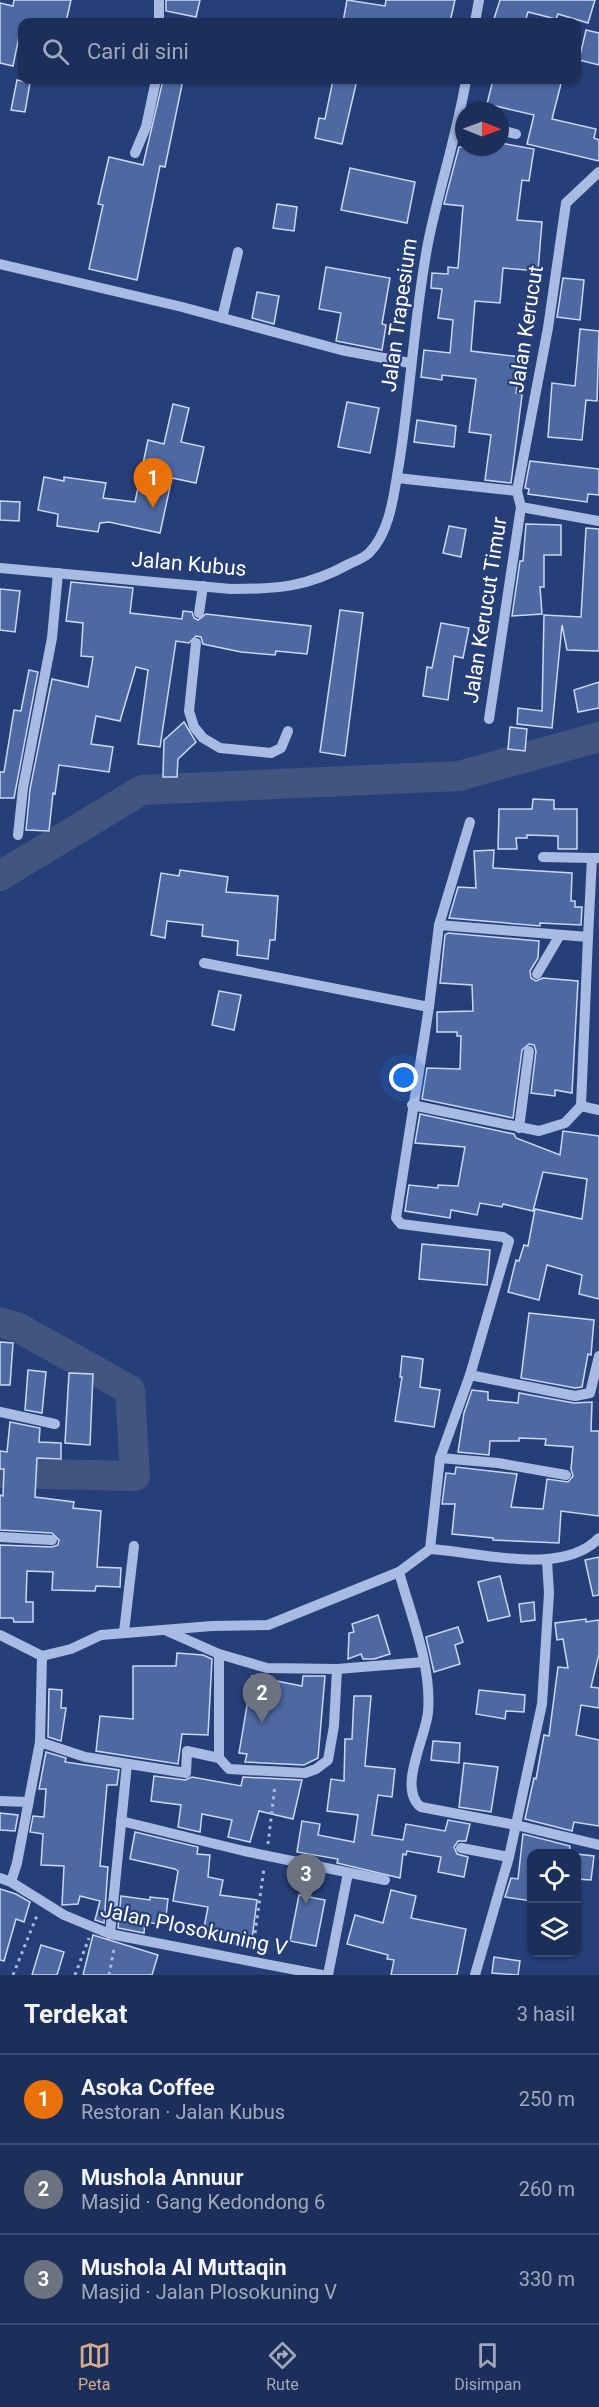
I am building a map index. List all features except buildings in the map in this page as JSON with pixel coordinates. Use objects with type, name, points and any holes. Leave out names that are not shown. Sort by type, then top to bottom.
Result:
[{"type":"street","points":[[159,0],[159,18]]},
{"type":"street","points":[[476,18],[479,0]]},
{"type":"street","points":[[135,153],[146,127],[155,84]]},
{"type":"street","name":"Jalan Trapesium","points":[[464,102],[466,84]]},
{"type":"street","points":[[509,132],[516,134]]},
{"type":"street","name":"Jalan Trapesium","points":[[369,553],[382,533],[390,512],[406,416],[410,363],[428,243],[444,169],[455,137]]},
{"type":"street","name":"Jalan Kerucut","points":[[521,507],[517,491],[548,328],[566,203],[599,172]]},
{"type":"street","points":[[222,318],[238,252]]},
{"type":"street","points":[[0,264],[222,318],[341,350],[410,363]]},
{"type":"street","points":[[397,478],[517,491]]},
{"type":"street","points":[[521,507],[599,521]]},
{"type":"street","name":"Jalan Kerucut Timur","points":[[489,719],[521,507]]},
{"type":"street","name":"Jalan Kubus","points":[[0,568],[243,589],[297,586],[334,572],[369,553]]},
{"type":"street","points":[[18,835],[22,788],[52,638],[58,573]]},
{"type":"street","points":[[199,613],[202,586]]},
{"type":"street","points":[[196,644],[189,711],[194,726],[203,738],[220,748],[271,753],[281,748],[288,731]]},
{"type":"street","points":[[430,1549],[440,1458],[470,1375],[509,1241],[503,1237],[401,1224],[397,1221],[396,1210],[429,1007],[439,925],[470,822]]},
{"type":"street","points":[[412,1105],[539,1131],[564,1123],[580,1106],[588,937],[596,858],[543,857]]},
{"type":"street","points":[[439,925],[588,937]]},
{"type":"street","points":[[537,974],[560,935]]},
{"type":"street","points":[[204,963],[429,1007]]},
{"type":"street","points":[[519,1128],[529,1051]]},
{"type":"street","points":[[580,1106],[599,1110]]},
{"type":"street","points":[[470,1375],[575,1396],[590,1393],[599,1356]]},
{"type":"street","points":[[0,1412],[55,1424]]},
{"type":"street","points":[[440,1458],[498,1463],[566,1475]]},
{"type":"street","points":[[0,1537],[52,1540]]},
{"type":"street","points":[[0,1635],[42,1656],[72,1649],[101,1635],[212,1626],[268,1625],[399,1572],[430,1549],[547,1561],[590,1548],[599,1538]]},
{"type":"street","points":[[124,1632],[135,1546]]},
{"type":"street","points":[[475,1975],[509,1857],[542,1704],[548,1622],[547,1561]]},
{"type":"street","points":[[399,1572],[424,1662],[428,1709],[412,1774],[413,1798],[421,1807],[516,1825],[599,1845]]},
{"type":"street","points":[[166,1631],[219,1654],[267,1668],[337,1669],[424,1662]]},
{"type":"street","points":[[219,1654],[219,1758]]},
{"type":"street","name":"Jalan Plosokuning V","points":[[42,1656],[40,1742],[17,1863],[5,1880],[42,1903],[93,1928],[113,1935],[322,1975]]},
{"type":"street","points":[[40,1742],[85,1757],[160,1767],[186,1773],[187,1751],[219,1758],[229,1769],[305,1773],[316,1769],[328,1760],[334,1726],[337,1669]]},
{"type":"street","points":[[113,1935],[127,1764]]},
{"type":"street","points":[[0,1801],[28,1802]]},
{"type":"street","points":[[121,1821],[266,1856],[385,1880]]},
{"type":"street","points":[[461,1848],[509,1857]]},
{"type":"street","points":[[328,1975],[348,1873]]},
{"type":"path","points":[[250,1961],[277,1772]]},
{"type":"path","points":[[14,1975],[42,1903]]},
{"type":"path","points":[[75,1975],[93,1928]]},
{"type":"path","points":[[109,1975],[113,1935]]},
{"type":"waterway","points":[[0,876],[142,790],[459,776],[599,737]]},
{"type":"waterway","points":[[0,1322],[19,1328],[130,1390],[135,1476],[0,1473]]},
{"type":"place","name":"Asoka Coffee","points":[[153,508]]},
{"type":"place","name":"Mushola Annuur","points":[[262,1723]]},
{"type":"place","name":"Mushola Al Muttaqin","points":[[306,1904]]}]
